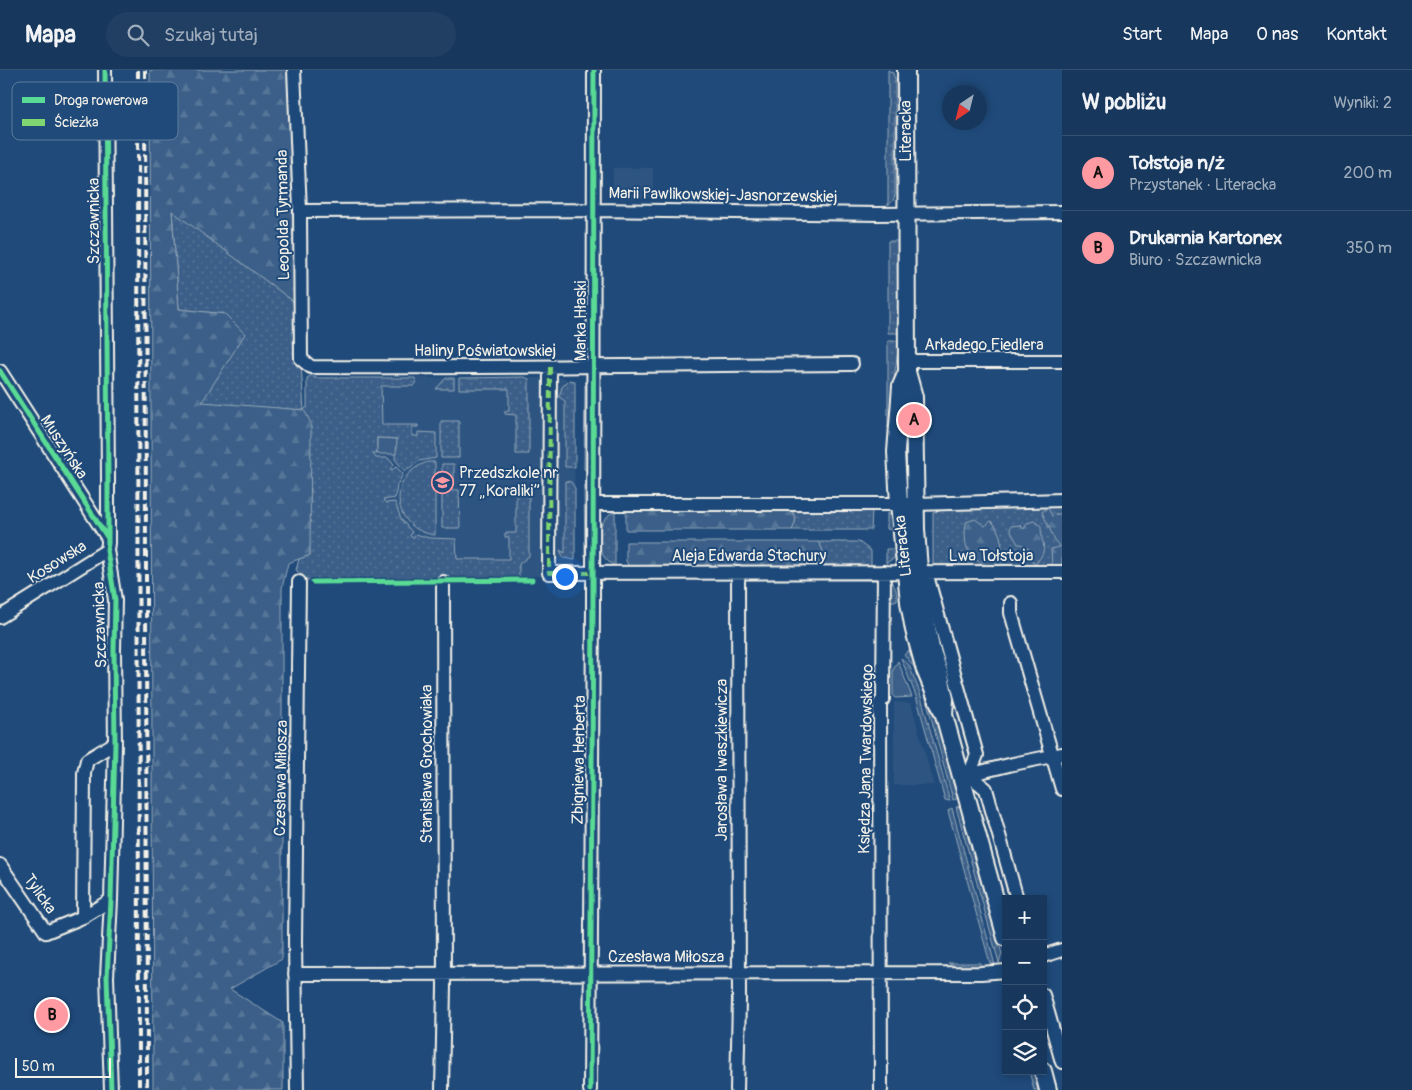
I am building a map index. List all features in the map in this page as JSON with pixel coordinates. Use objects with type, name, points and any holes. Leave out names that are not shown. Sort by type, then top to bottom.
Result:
[{"type":"street","name":"Leopolda Tyrmanda","points":[[294,70],[300,211],[301,359]]},
{"type":"street","name":"Marka Hłaski","points":[[593,573],[594,70]]},
{"type":"street","name":"Literacka","points":[[906,70],[907,367],[901,386],[896,452],[907,504],[917,572],[914,630],[925,670],[944,715],[965,776],[1002,922]]},
{"type":"street","name":"Szczawnicka","points":[[105,140],[107,550],[115,600],[115,743],[107,977],[112,1090]]},
{"type":"street","name":"Marii Pawlikowskiej-Jasnorzewskiej","points":[[300,211],[593,210],[906,214],[1062,212]]},
{"type":"street","name":"Haliny Poświatowskiej","points":[[301,359],[311,368],[852,364]]},
{"type":"street","name":"Arkadego Fiedlera","points":[[907,367],[1062,361]]},
{"type":"street","name":"Aleja Edwarda Stachury","points":[[550,367],[549,573],[917,572]]},
{"type":"street","name":"Muszyńska","points":[[0,371],[107,537]]},
{"type":"street","points":[[593,504],[907,504],[1062,500]]},
{"type":"street","name":"Kosowska","points":[[0,617],[107,550]]},
{"type":"street","name":"Jarosława Iwaszkiewicza","points":[[737,1090],[739,1000],[738,572]]},
{"type":"street","name":"Księdza Jana Twardowskiego","points":[[882,1090],[880,703],[883,700],[884,572]]},
{"type":"street","points":[[917,572],[977,754],[965,776]]},
{"type":"street","name":"Lwa Tołstoja","points":[[917,572],[1062,572]]},
{"type":"street","name":"Zbigniewa Herberta","points":[[590,1090],[593,573]]},
{"type":"street","name":"Czesława Miłosza","points":[[297,1090],[295,974],[299,582]]},
{"type":"street","name":"Stanisława Grochowiaka","points":[[442,1090],[444,1000],[443,582]]},
{"type":"street","points":[[1011,602],[1011,613],[1057,755],[1062,789]]},
{"type":"street","points":[[83,917],[84,773],[87,760],[115,743]]},
{"type":"street","points":[[965,776],[1057,755]]},
{"type":"street","points":[[965,776],[986,788],[1016,895]]},
{"type":"street","name":"Tylicka","points":[[0,865],[46,932],[83,917],[111,900]]},
{"type":"street","points":[[1047,955],[1062,950]]},
{"type":"street","name":"Czesława Miłosza","points":[[295,974],[881,974],[1002,971]]},
{"type":"street","points":[[1047,1009],[1062,1062]]},
{"type":"street","points":[[1044,1075],[1048,1090]]},
{"type":"shaded area","points":[[613,168],[653,168],[653,198],[613,198]]},
{"type":"shaded area","name":"Przedszkole nr 77 „Koraliki”","points":[[321,378],[565,378],[574,387],[575,576],[311,576],[312,388]]},
{"type":"shaded area","points":[[894,702],[911,703],[934,785],[894,785]]},
{"type":"green space","points":[[150,70],[288,70],[297,304],[172,211],[179,309],[225,314],[245,334],[202,402],[304,410],[311,423],[310,555],[288,563],[282,588],[282,959],[230,989],[283,1023],[283,1090],[153,1090],[150,140],[178,140],[178,82],[150,82]]},
{"type":"green space","points":[[888,70],[893,73],[895,79],[895,195],[893,201],[888,205]]},
{"type":"green space","points":[[172,210],[297,304],[304,410],[202,403],[225,314],[179,309]]},
{"type":"green space","points":[[888,241],[898,241],[899,333],[888,333]]},
{"type":"green space","points":[[888,341],[899,341],[888,428]]},
{"type":"green space","points":[[314,374],[314,378],[415,378],[416,384],[413,386],[381,386],[382,425],[418,425],[418,427],[412,427],[412,436],[418,436],[418,432],[436,433],[436,458],[419,461],[405,471],[395,459],[396,439],[377,438],[377,454],[373,454],[376,458],[388,458],[394,465],[390,469],[392,470],[396,467],[403,474],[397,485],[395,498],[383,500],[386,503],[395,502],[401,519],[412,532],[410,536],[413,538],[416,534],[429,538],[456,539],[457,559],[509,559],[509,537],[505,537],[505,533],[516,533],[516,494],[529,494],[529,556],[519,564],[519,578],[307,580],[296,570],[299,559],[310,555],[304,410],[307,407],[307,378]]},
{"type":"green space","points":[[525,377],[529,379],[529,454],[516,454],[516,415],[505,414],[505,411],[509,411],[509,389],[459,389],[459,378]]},
{"type":"green space","points":[[446,378],[454,378],[454,389],[436,389]]},
{"type":"green space","points":[[569,380],[575,381],[575,467],[565,467],[565,401],[559,397],[562,387]]},
{"type":"green space","points":[[585,385],[587,394],[587,472],[584,469]]},
{"type":"green space","points":[[441,421],[459,421],[459,458],[441,458]]},
{"type":"green space","points":[[377,438],[397,439],[396,454],[377,454]]},
{"type":"green space","points":[[428,462],[435,462],[435,535],[420,531],[409,523],[402,513],[399,502],[400,489],[405,478],[414,469]]},
{"type":"green space","points":[[442,464],[454,464],[454,484],[442,484]]},
{"type":"green space","points":[[565,481],[571,482],[575,488],[575,560],[563,558],[560,550],[565,553]]},
{"type":"green space","points":[[587,485],[587,548],[585,556],[584,486]]},
{"type":"green space","points":[[442,490],[459,490],[460,528],[442,528]]},
{"type":"green space","points":[[1062,505],[1062,567],[933,568],[933,513],[950,508]]},
{"type":"green space","points":[[1048,508],[1052,516],[1062,513],[1062,566],[1052,566],[1051,549],[1060,547],[1055,541],[1042,512]]},
{"type":"green space","points":[[872,510],[871,530],[792,530],[795,516],[792,511]]},
{"type":"green space","points":[[615,511],[615,566],[603,555],[598,539],[603,522]]},
{"type":"green space","points":[[628,511],[792,511],[795,520],[792,530],[626,530],[626,514]]},
{"type":"green space","points":[[887,513],[893,519],[895,530],[887,529]]},
{"type":"green space","points":[[975,519],[985,526],[991,521],[1000,536],[1002,547],[994,567],[988,570],[971,555],[966,544],[966,522]]},
{"type":"green space","points":[[1034,521],[1041,526],[1044,546],[1040,559],[1035,565],[1028,554],[1029,549],[1018,544],[1010,530],[1011,526],[1020,525],[1024,529],[1027,523]]},
{"type":"green space","points":[[626,542],[818,542],[823,554],[819,566],[629,567],[626,561]]},
{"type":"green space","points":[[818,542],[859,542],[871,551],[871,566],[819,566],[823,554]]},
{"type":"green space","points":[[886,549],[897,549],[894,558],[886,563]]},
{"type":"green space","points":[[890,581],[896,590],[897,600],[887,603]]},
{"type":"green space","points":[[909,650],[936,719],[959,798],[953,800],[924,691],[914,667],[904,655]]},
{"type":"green space","points":[[901,658],[909,665],[920,693],[950,801],[945,800],[916,696]]},
{"type":"green space","points":[[898,661],[912,697],[895,698],[893,696],[893,670]]},
{"type":"green space","points":[[961,806],[1002,954],[999,963],[956,807]]},
{"type":"green space","points":[[952,808],[995,965],[991,967],[948,811]]},
{"type":"green space","points":[[948,963],[980,963],[983,967],[957,967]]},
{"type":"green space","points":[[1030,1075],[1036,1075],[1040,1090],[1034,1090]]},
{"type":"railway","points":[[138,70],[138,82]]},
{"type":"railway","points":[[145,70],[145,82]]},
{"type":"railway","points":[[138,140],[139,1090]]},
{"type":"railway","points":[[145,140],[147,1090]]},
{"type":"marked path","points":[[550,367],[549,573],[593,573]]},
{"type":"cycle path","points":[[105,70],[105,82]]},
{"type":"cycle path","points":[[590,1090],[594,70]]},
{"type":"cycle path","points":[[106,140],[107,550],[115,600],[115,743],[107,977],[111,1090]]},
{"type":"cycle path","points":[[0,371],[107,537]]},
{"type":"cycle path","points":[[313,582],[532,580]]},
{"type":"place","name":"Tołstoja n/ż","points":[[914,420]]},
{"type":"place","name":"Przedszkole nr 77 „Koraliki”","points":[[443,482]]},
{"type":"place","name":"Drukarnia Kartonex","points":[[52,1015]]}]
